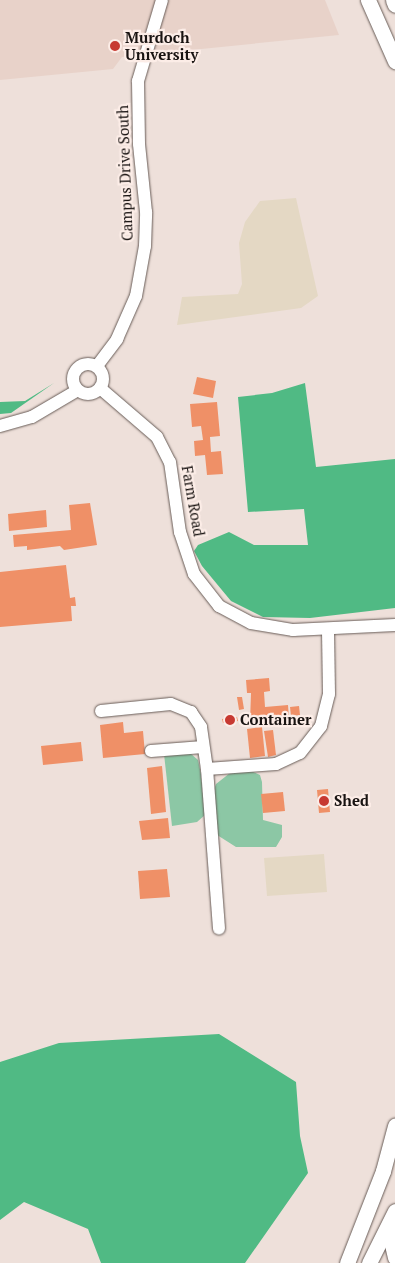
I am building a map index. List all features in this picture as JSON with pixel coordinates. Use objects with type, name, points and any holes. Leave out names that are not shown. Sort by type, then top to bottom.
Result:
[{"type":"main road","points":[[368,0],[395,61]]},
{"type":"main road","points":[[393,0],[395,5]]},
{"type":"main road","points":[[347,1263],[383,1171],[395,1126]]},
{"type":"main road","points":[[369,1263],[395,1210]]},
{"type":"main road","points":[[395,1215],[392,1240],[395,1258]]},
{"type":"street","name":"Campus Drive South","points":[[97,366],[117,339],[136,296],[145,246],[146,212],[139,144],[138,81],[162,0]]},
{"type":"street","points":[[0,426],[32,417],[78,390],[91,394],[100,388],[104,377],[97,366],[87,364],[78,368],[73,378],[78,390]]},
{"type":"street","name":"Farm Road","points":[[100,388],[157,437],[172,470],[180,532],[194,574],[219,606],[251,623],[271,627],[328,630],[395,624]]},
{"type":"street","points":[[207,768],[276,764],[300,753],[321,726],[323,718],[328,694],[328,630]]},
{"type":"street","points":[[101,711],[171,704],[191,712],[201,727],[207,768],[219,929]]},
{"type":"street","points":[[151,751],[203,747]]},
{"type":"shaded area","name":"Murdoch University","points":[[0,0],[325,0],[339,35],[122,57],[113,69],[0,80]]},
{"type":"shaded area","points":[[296,198],[318,296],[301,308],[177,325],[182,297],[238,294],[242,284],[239,243],[245,222],[260,201]]},
{"type":"shaded area","points":[[324,854],[327,892],[267,896],[264,858]]},
{"type":"green space","points":[[54,383],[11,413],[0,414],[0,402],[25,401]]},
{"type":"green space","points":[[305,383],[316,467],[395,459],[395,608],[310,618],[263,617],[231,601],[202,566],[194,551],[198,545],[229,532],[254,545],[308,545],[304,509],[248,512],[238,397],[272,393]]},
{"type":"green space","points":[[190,753],[198,760],[205,815],[197,822],[172,826],[164,754]]},
{"type":"green space","points":[[251,771],[260,775],[262,782],[263,820],[282,825],[282,837],[276,847],[236,847],[214,833],[213,792],[216,784],[230,773]]},
{"type":"green space","points":[[219,1034],[296,1082],[300,1136],[308,1173],[245,1263],[101,1263],[88,1229],[24,1202],[0,1220],[0,1062],[59,1043]]},
{"type":"building","points":[[197,377],[216,381],[213,398],[193,394]]},
{"type":"building","points":[[217,402],[220,436],[210,437],[211,452],[221,451],[223,474],[207,475],[205,455],[195,456],[194,441],[203,440],[201,426],[192,427],[190,404]]},
{"type":"building","points":[[90,503],[97,545],[64,550],[60,546],[27,550],[27,546],[14,547],[13,535],[71,530],[69,505]]},
{"type":"building","points":[[46,510],[47,527],[9,531],[8,514]]},
{"type":"building","points":[[66,565],[70,598],[75,597],[76,606],[71,606],[72,621],[0,627],[0,572]]},
{"type":"building","points":[[269,678],[270,691],[264,692],[265,707],[288,705],[289,718],[250,722],[251,693],[247,693],[246,680]]},
{"type":"building","points":[[237,697],[242,697],[244,709],[239,710]]},
{"type":"building","points":[[299,706],[300,715],[291,716],[290,707]]},
{"type":"building","name":"Container","points":[[237,717],[238,721],[223,723],[222,719]]},
{"type":"building","points":[[123,722],[124,733],[143,731],[145,754],[103,758],[100,725]]},
{"type":"building","points":[[262,727],[265,756],[250,758],[247,729]]},
{"type":"building","points":[[273,730],[276,755],[268,757],[264,731]]},
{"type":"building","points":[[81,742],[83,761],[43,765],[41,746]]},
{"type":"building","points":[[162,766],[166,812],[151,814],[147,768]]},
{"type":"building","name":"Shed","points":[[328,789],[330,812],[319,813],[317,790]]},
{"type":"building","points":[[283,792],[285,811],[263,813],[261,794]]},
{"type":"building","points":[[168,818],[170,838],[142,840],[139,821]]},
{"type":"building","points":[[167,869],[170,897],[140,899],[138,871]]},
{"type":"place","name":"Murdoch University","points":[[115,46]]},
{"type":"place","name":"Container","points":[[230,720]]},
{"type":"place","name":"Shed","points":[[324,801]]}]
